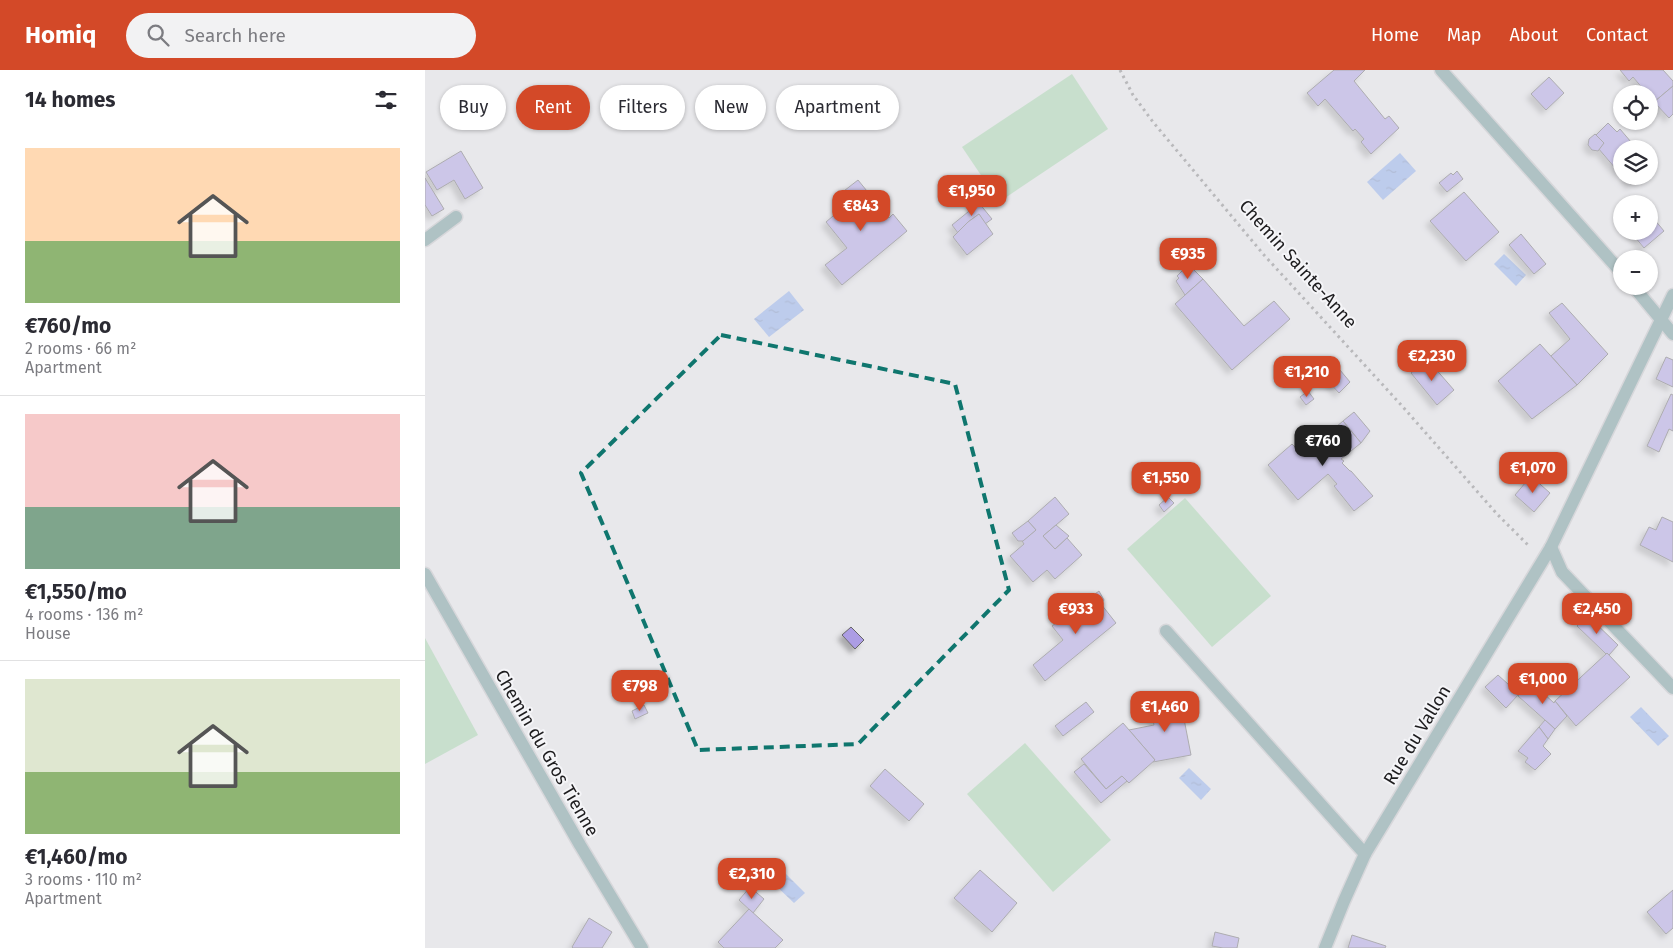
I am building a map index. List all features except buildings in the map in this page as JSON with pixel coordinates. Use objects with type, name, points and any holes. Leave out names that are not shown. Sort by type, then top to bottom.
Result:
[{"type":"street","points":[[1441,70],[1613,263]]},
{"type":"street","points":[[425,240],[456,217]]},
{"type":"street","points":[[1640,295],[1673,334]]},
{"type":"street","name":"Rue du Vallon","points":[[1325,948],[1365,854],[1551,547],[1673,295]]},
{"type":"street","points":[[1551,547],[1563,572],[1673,688]]},
{"type":"street","name":"Chemin du Gros Tienne","points":[[425,574],[580,846],[642,948]]},
{"type":"street","points":[[1166,631],[1365,854]]},
{"type":"path","name":"Chemin Sainte-Anne","points":[[1120,70],[1133,95],[1153,122],[1264,255],[1403,407],[1497,514],[1543,559]]},
{"type":"highlighted area","points":[[721,335],[955,384],[1009,590],[858,744],[698,750],[581,473]]},
{"type":"green space","points":[[1072,74],[1108,129],[999,202],[962,147]]},
{"type":"green space","points":[[1185,498],[1271,596],[1212,647],[1127,549]]},
{"type":"green space","points":[[425,638],[478,735],[425,764]]},
{"type":"green space","points":[[1025,743],[1111,840],[1053,892],[967,794]]},
{"type":"water","points":[[1400,153],[1416,171],[1383,200],[1367,182]]},
{"type":"water","points":[[1504,254],[1526,275],[1516,286],[1494,264]]},
{"type":"water","points":[[789,291],[804,310],[769,337],[754,319]]},
{"type":"water","points":[[1641,707],[1669,736],[1658,746],[1630,717]]},
{"type":"water","points":[[1189,768],[1211,789],[1201,800],[1179,778]]},
{"type":"water","points":[[783,871],[805,893],[794,903],[772,882]]}]
